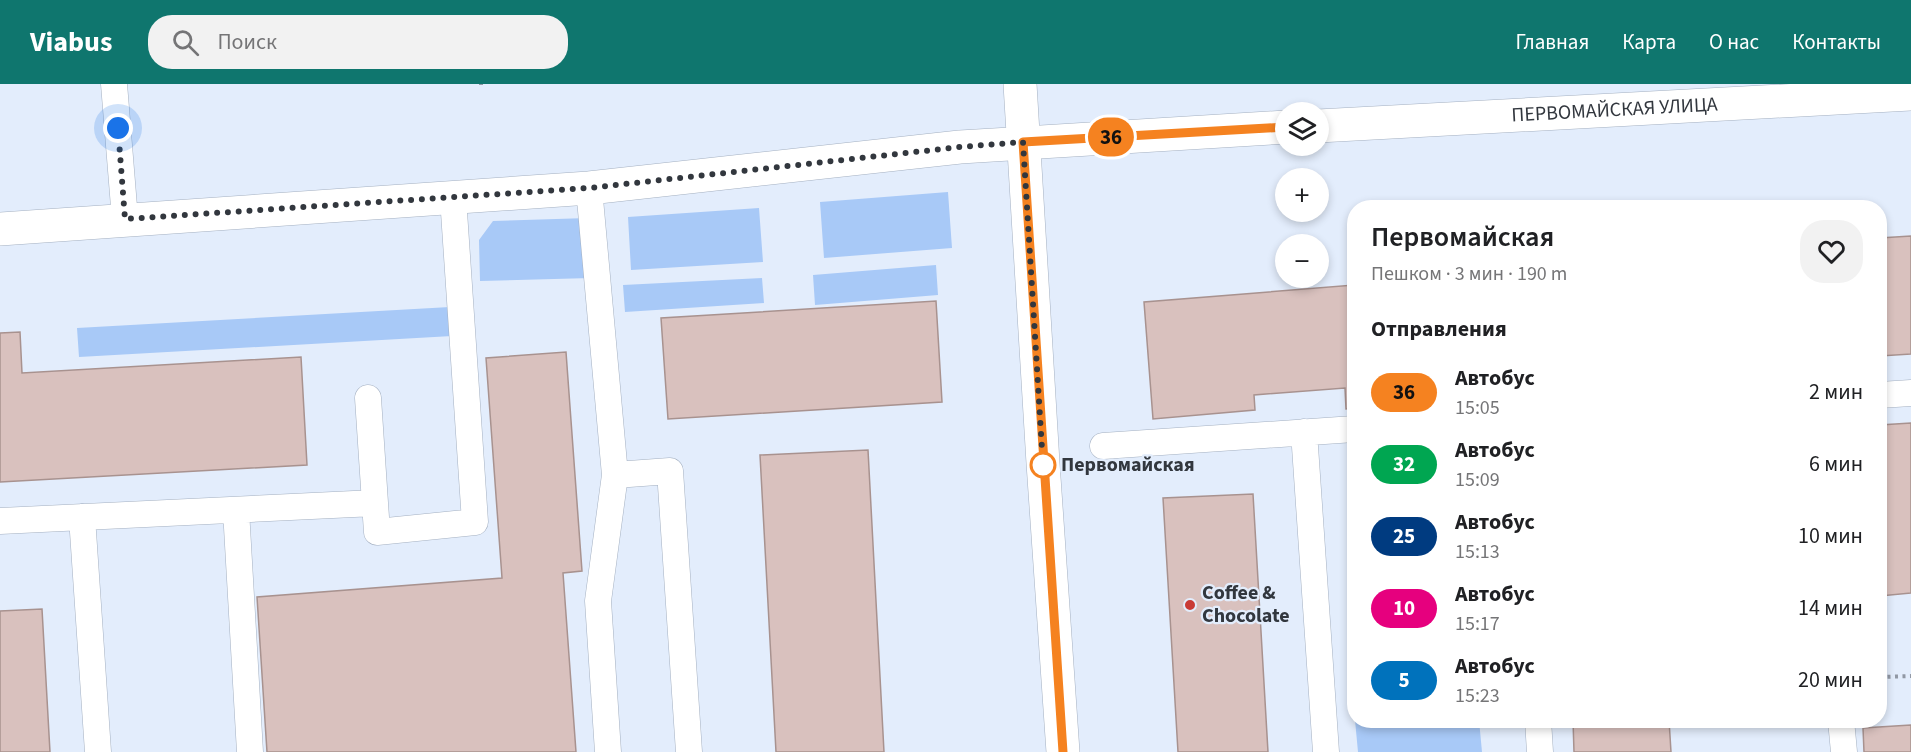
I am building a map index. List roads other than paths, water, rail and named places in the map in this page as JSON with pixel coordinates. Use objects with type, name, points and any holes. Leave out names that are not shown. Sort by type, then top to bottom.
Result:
[{"type":"street","points":[[1020,84],[1063,752]]},
{"type":"street","name":"ПЕРВОМАЙСКАЯ УЛИЦА","points":[[1329,125],[1911,94]]},
{"type":"street","points":[[0,228],[589,188],[960,147],[1275,128]]},
{"type":"lane","points":[[114,84],[125,219]]},
{"type":"lane","points":[[589,188],[615,476],[598,601],[608,752]]},
{"type":"lane","points":[[368,398],[377,532],[475,522],[453,197]]},
{"type":"lane","points":[[1887,394],[1911,393]]},
{"type":"lane","points":[[1103,446],[1347,429]]},
{"type":"lane","points":[[1304,432],[1326,752]]},
{"type":"lane","points":[[615,476],[670,471],[689,752]]},
{"type":"lane","points":[[0,521],[375,503]]},
{"type":"lane","points":[[236,510],[250,752]]},
{"type":"lane","points":[[82,517],[98,752]]},
{"type":"lane","points":[[1538,728],[1540,752]]},
{"type":"lane","points":[[1842,728],[1844,752]]},
{"type":"place","name":"Первомайская","points":[[1043,465]]},
{"type":"place","name":"Coffee & Chocolate","points":[[1190,605]]}]
